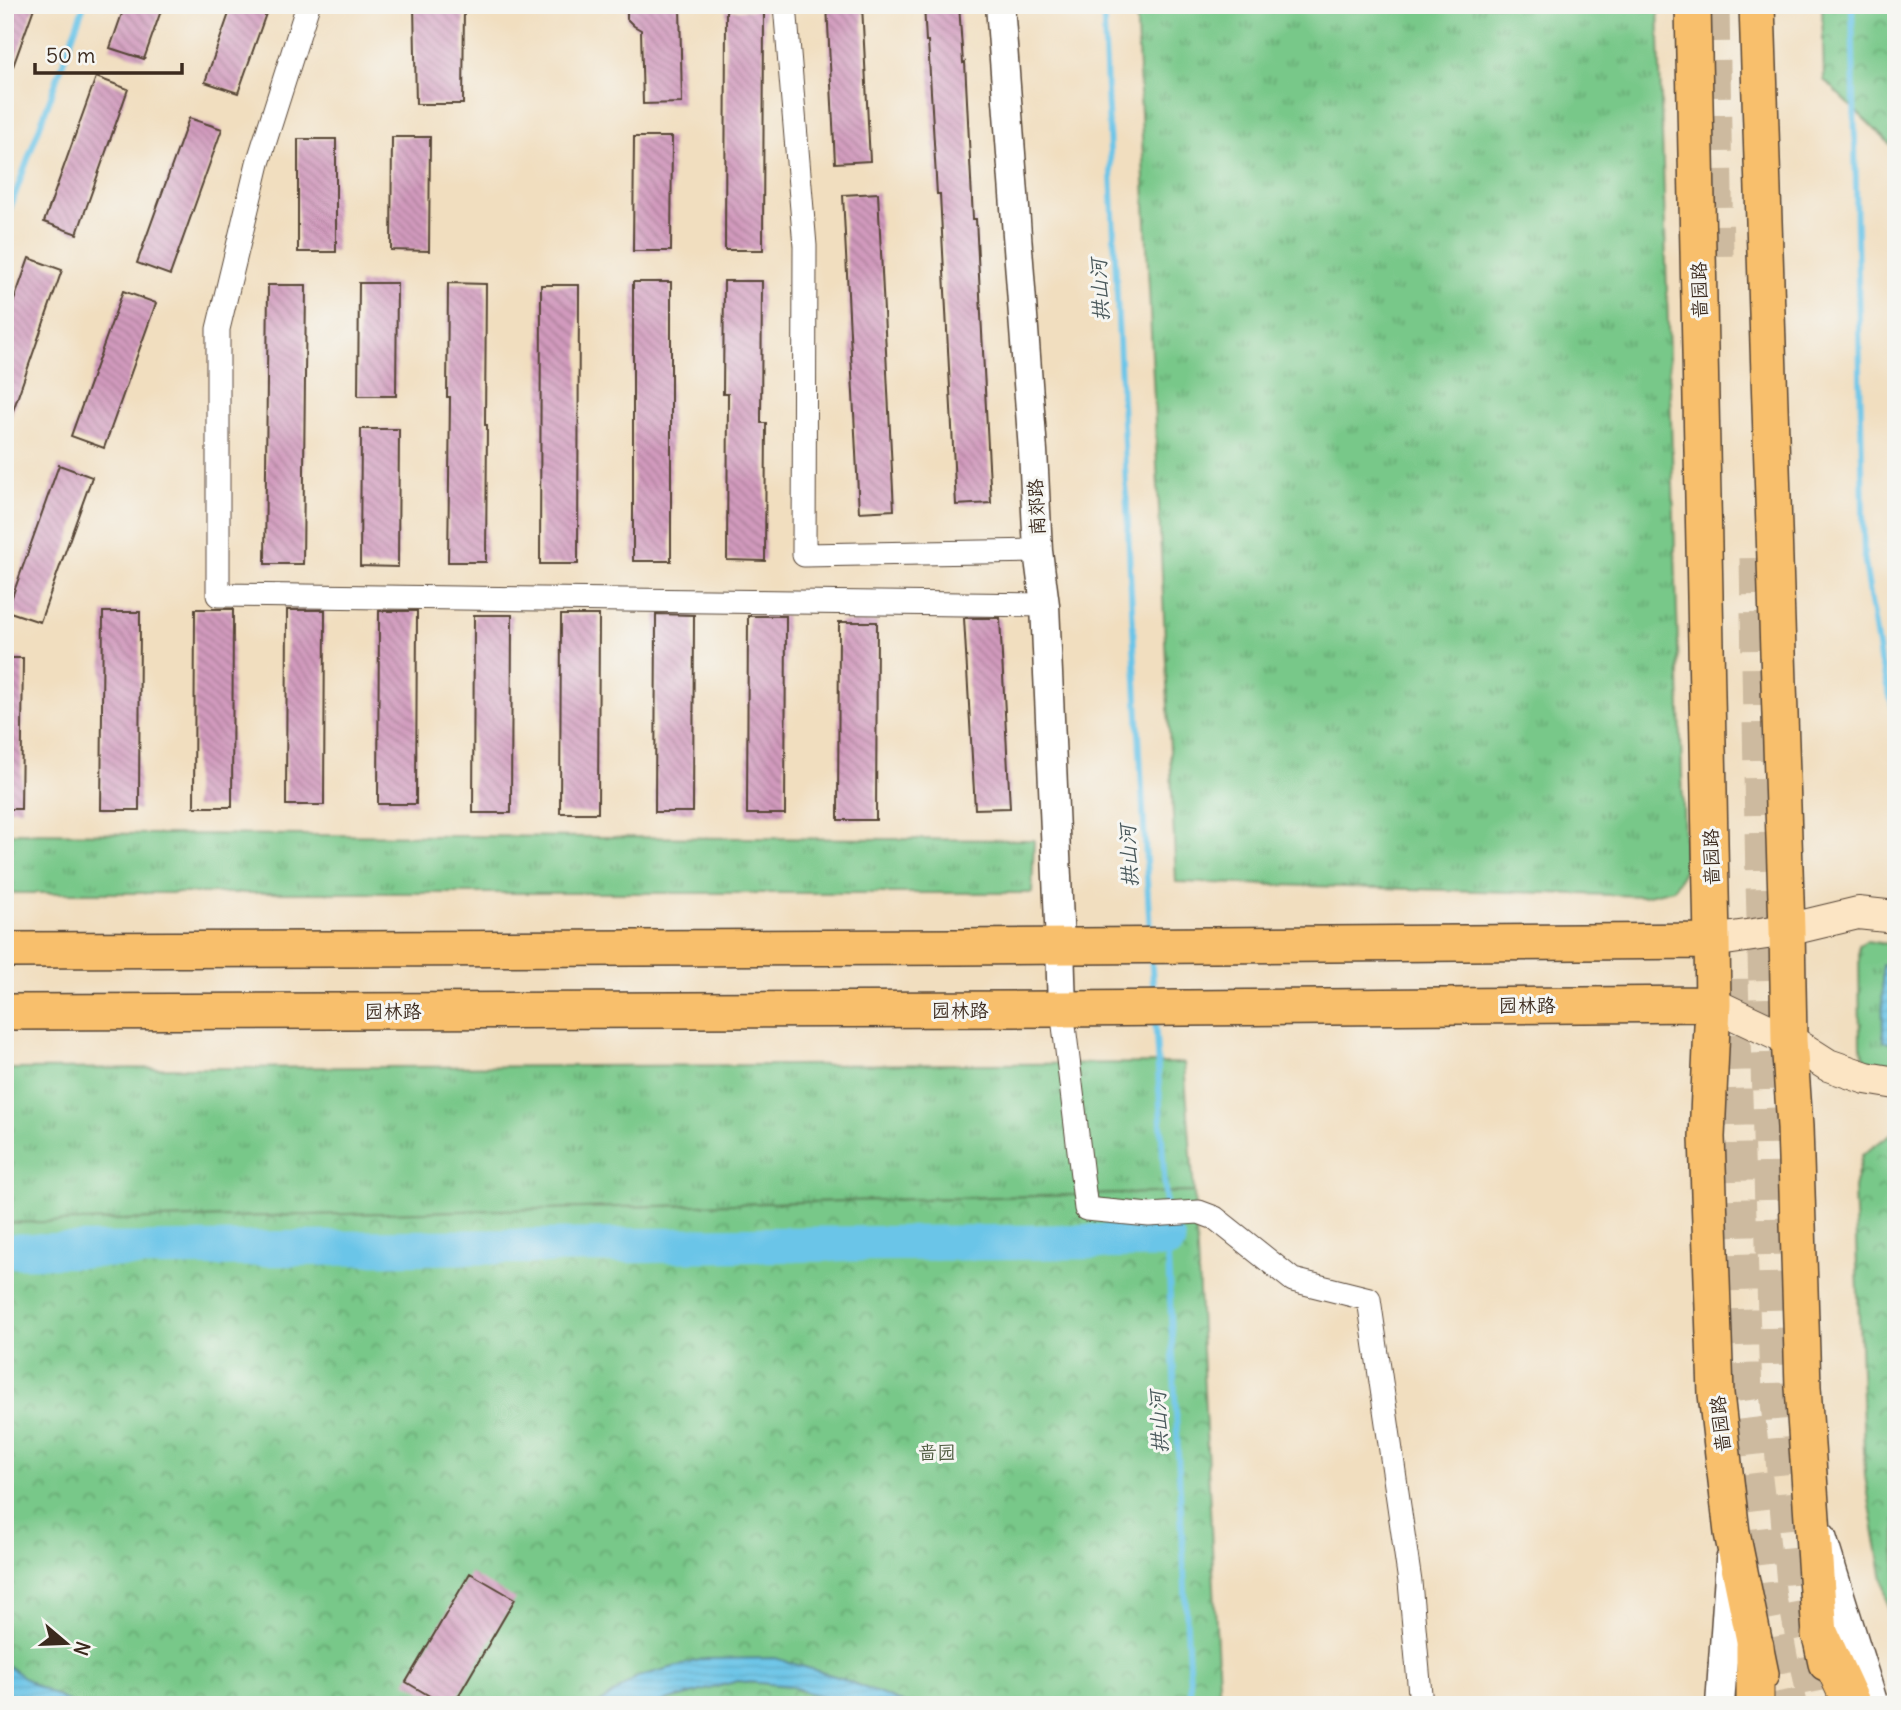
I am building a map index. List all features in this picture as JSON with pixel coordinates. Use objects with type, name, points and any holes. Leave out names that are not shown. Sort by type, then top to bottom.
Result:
[{"type":"highway","points":[[1820,1635],[1852,1705]]},
{"type":"highway","points":[[1755,1646],[1755,1705]]},
{"type":"main road","name":"啬园路","points":[[1693,5],[1713,1004],[1707,1138],[1716,1381],[1732,1533],[1768,1705]]},
{"type":"main road","points":[[1757,5],[1789,1040],[1795,1127],[1803,1387],[1820,1635],[1834,1705]]},
{"type":"main road","points":[[5,950],[1712,941],[1787,930],[1858,913],[1896,917]]},
{"type":"main road","name":"园林路","points":[[5,1012],[1713,1004],[1789,1040],[1828,1065],[1866,1078],[1896,1083]]},
{"type":"street","points":[[308,5],[258,163],[218,329],[218,595],[1045,605]]},
{"type":"street","points":[[785,5],[805,246],[804,555],[1038,551]]},
{"type":"street","name":"南郊路","points":[[1000,5],[1038,551],[1045,605],[1062,1009]]},
{"type":"street","points":[[1062,1009],[1086,1209],[1149,1215],[1199,1212],[1215,1218],[1293,1280],[1369,1299],[1410,1582],[1421,1705]]},
{"type":"street","points":[[1811,1503],[1874,1705]]},
{"type":"street","points":[[1720,1705],[1732,1533]]},
{"type":"green space","points":[[1136,5],[1658,5],[1685,869],[1674,889],[1644,896],[1176,882]]},
{"type":"green space","points":[[1822,5],[1896,5],[1896,150],[1824,80]]},
{"type":"green space","points":[[5,833],[1034,840],[1032,893],[5,893]]},
{"type":"green space","points":[[1866,941],[1896,945],[1896,1068],[1877,1066],[1869,1062],[1860,1046],[1859,945]]},
{"type":"green space","points":[[1184,1063],[1194,1192],[5,1223],[5,1069]]},
{"type":"green space","points":[[1892,1133],[1896,1134],[1896,1654],[1865,1476],[1854,1188],[1862,1155]]},
{"type":"green space","name":"啬园","points":[[1194,1192],[1220,1705],[5,1705],[5,1223]]},
{"type":"water","points":[[1882,965],[1896,966],[1896,1043],[1883,1041]]},
{"type":"water","points":[[775,1658],[838,1677],[908,1705],[845,1705],[789,1686],[738,1681],[658,1705],[597,1705],[637,1677],[703,1659]]},
{"type":"water","points":[[5,1664],[35,1685],[75,1705],[5,1705]]},
{"type":"building","points":[[5,5],[35,5],[7,83],[5,82]]},
{"type":"building","points":[[125,5],[163,5],[144,59],[110,48]]},
{"type":"building","points":[[232,5],[269,5],[238,93],[205,82]]},
{"type":"building","points":[[414,5],[464,5],[463,104],[416,104]]},
{"type":"building","points":[[627,5],[680,5],[682,103],[643,104],[641,30],[627,19]]},
{"type":"building","points":[[827,5],[862,5],[870,161],[835,163]]},
{"type":"building","points":[[924,5],[959,5],[963,63],[965,62],[973,219],[976,219],[991,503],[956,505],[940,194],[937,194]]},
{"type":"building","points":[[726,10],[764,10],[763,250],[725,250]]},
{"type":"building","points":[[96,77],[128,89],[77,234],[44,222]]},
{"type":"building","points":[[189,118],[222,129],[170,275],[137,263]]},
{"type":"building","points":[[392,137],[430,137],[429,251],[391,250]]},
{"type":"building","points":[[634,137],[672,137],[671,251],[633,251]]},
{"type":"building","points":[[298,139],[336,139],[336,252],[298,252]]},
{"type":"building","points":[[878,193],[894,510],[859,512],[843,195]]},
{"type":"building","points":[[29,258],[62,270],[8,425],[5,424],[5,326]]},
{"type":"building","points":[[724,281],[762,281],[761,423],[766,423],[765,561],[727,560],[728,394],[723,394]]},
{"type":"building","points":[[633,282],[671,282],[671,561],[633,561]]},
{"type":"building","points":[[359,283],[397,283],[396,396],[358,396]]},
{"type":"building","points":[[448,283],[486,284],[486,562],[448,562]]},
{"type":"building","points":[[268,285],[306,285],[303,564],[265,564]]},
{"type":"building","points":[[541,285],[579,285],[578,564],[540,564]]},
{"type":"building","points":[[123,291],[156,303],[104,448],[71,436]]},
{"type":"building","points":[[361,429],[399,429],[398,567],[360,566]]},
{"type":"building","points":[[59,465],[92,477],[40,622],[7,611]]},
{"type":"building","points":[[195,609],[233,609],[232,807],[194,807]]},
{"type":"building","points":[[287,610],[325,610],[324,805],[286,805]]},
{"type":"building","points":[[379,611],[417,611],[416,804],[378,804]]},
{"type":"building","points":[[103,612],[140,612],[139,810],[101,810]]},
{"type":"building","points":[[656,614],[694,615],[693,812],[655,812]]},
{"type":"building","points":[[474,615],[512,615],[511,813],[473,813]]},
{"type":"building","points":[[561,615],[599,615],[598,813],[560,813]]},
{"type":"building","points":[[748,616],[786,616],[785,814],[747,814]]},
{"type":"building","points":[[964,618],[1000,618],[1010,808],[975,809]]},
{"type":"building","points":[[839,622],[877,622],[876,820],[838,820]]},
{"type":"building","points":[[5,658],[23,658],[21,809],[5,809]]},
{"type":"building","points":[[470,1573],[515,1599],[453,1705],[445,1705],[406,1682]]},
{"type":"waterway","points":[[5,222],[84,5]]},
{"type":"waterway","name":"拱山河","points":[[1103,5],[1150,933]]},
{"type":"waterway","points":[[1852,5],[1864,556],[1880,660],[1896,718]]},
{"type":"waterway","name":"拱山河","points":[[1151,954],[1154,996]]},
{"type":"waterway","name":"拱山河","points":[[1155,1017],[1166,1209]]},
{"type":"waterway","name":"拱山河","points":[[1166,1220],[1191,1705]]},
{"type":"waterway","points":[[5,1251],[1168,1241]]},
{"type":"tunnel","points":[[1711,5],[1715,256]]},
{"type":"tunnel","points":[[1758,558],[1778,1390],[1796,1596],[1817,1705]]},
{"type":"tunnel","points":[[1730,979],[1744,1394],[1768,1598],[1788,1705]]}]
